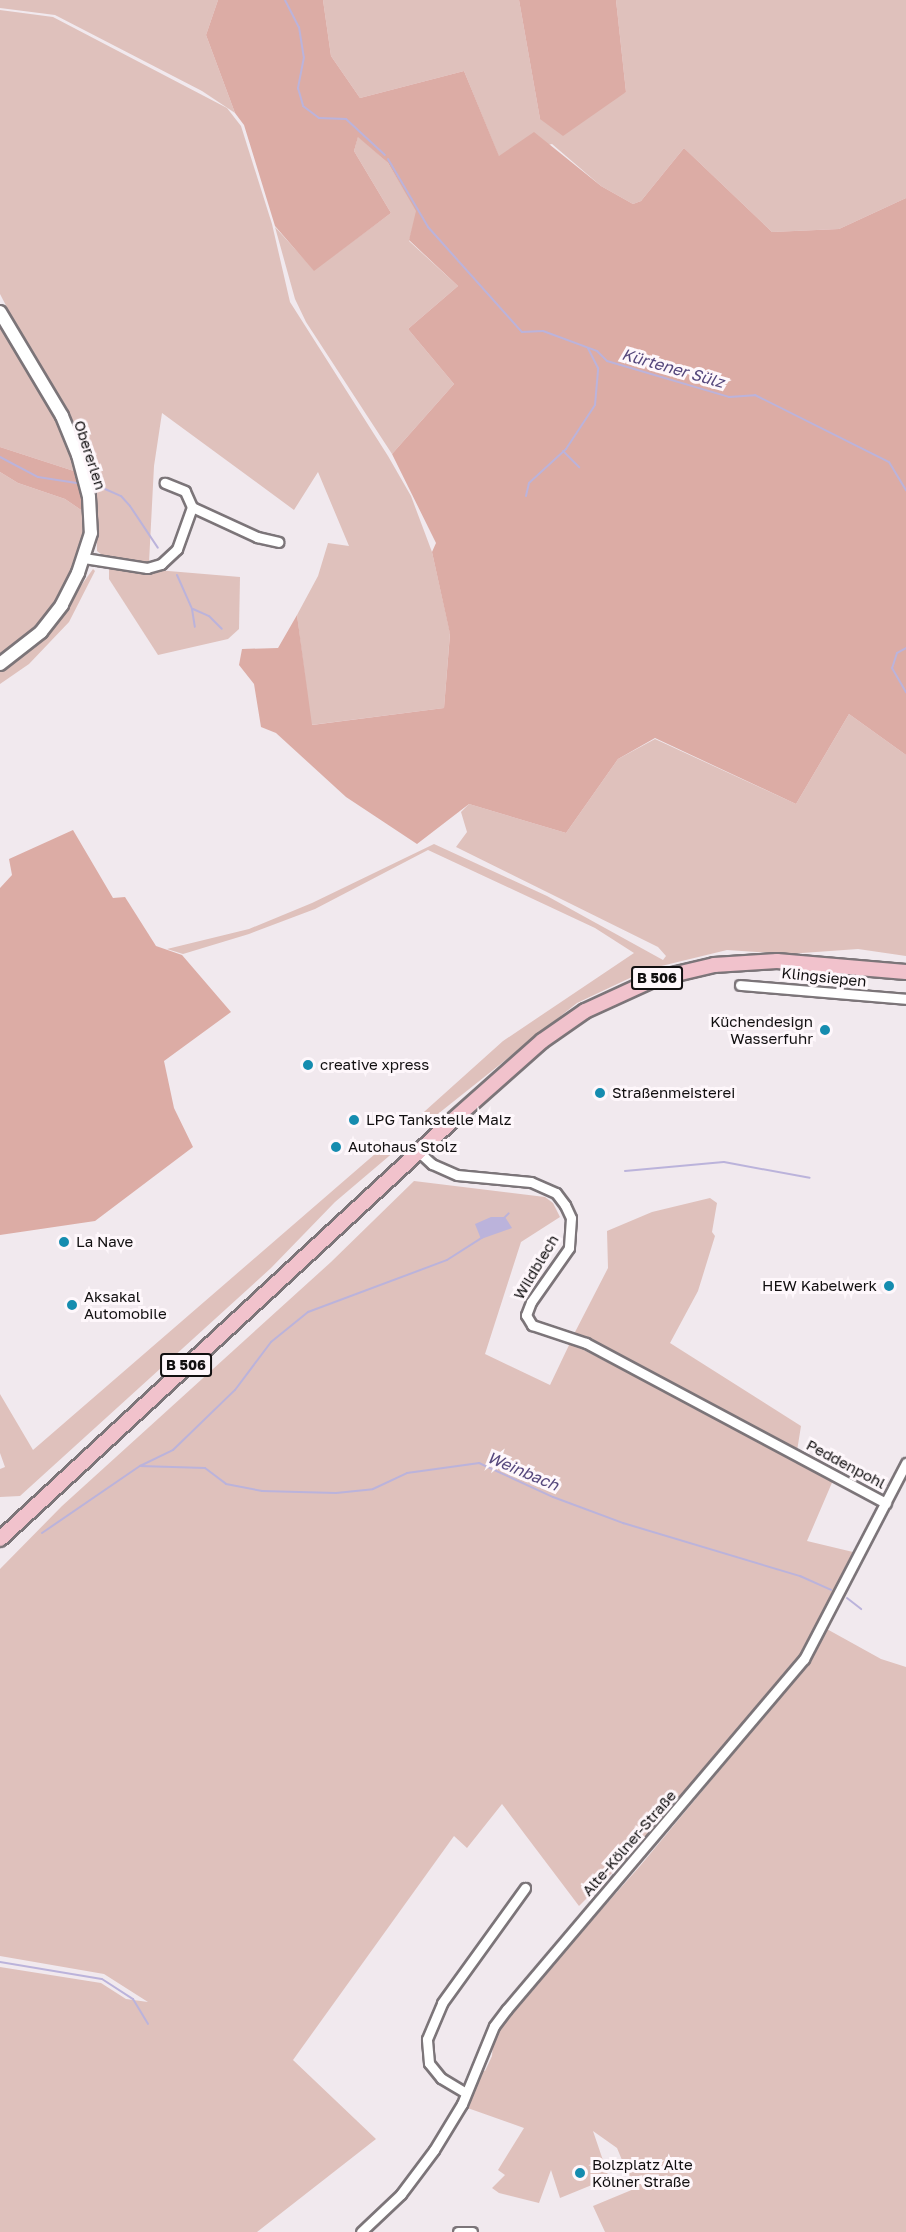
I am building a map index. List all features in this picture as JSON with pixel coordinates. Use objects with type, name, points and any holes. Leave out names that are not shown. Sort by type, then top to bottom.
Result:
[{"type":"main road","name":"Obererlen","points":[[0,312],[62,416],[89,497],[91,533],[84,558],[62,605],[41,632],[0,664]]},
{"type":"main road","name":"B 506","points":[[0,1539],[419,1152],[549,1036],[585,1011],[636,986],[685,970],[751,962],[906,972]]},
{"type":"street","points":[[165,483],[185,491],[192,507],[257,537],[278,542]]},
{"type":"street","points":[[84,558],[147,568],[161,564],[177,549],[192,507]]},
{"type":"street","name":"Klingsiepen","points":[[740,985],[906,999]]},
{"type":"street","name":"Wildblech","points":[[419,1152],[432,1164],[457,1175],[531,1182],[556,1193],[565,1205],[571,1218],[569,1248],[531,1302],[526,1315],[532,1325],[586,1343],[791,1452]]},
{"type":"street","name":"Peddenpohl","points":[[791,1452],[886,1503]]},
{"type":"street","name":"Alte-Kölner-Straße","points":[[361,2232],[401,2194],[434,2150],[466,2093],[494,2026],[507,2009],[804,1659],[906,1463]]},
{"type":"street","points":[[466,2093],[441,2078],[429,2063],[428,2039],[442,2003],[525,1888]]},
{"type":"street","points":[[458,2232],[472,2232]]},
{"type":"shaded area","points":[[0,0],[218,0],[206,35],[235,113],[202,91],[55,15],[0,8]]},
{"type":"shaded area","points":[[218,0],[323,0],[331,56],[360,98],[464,71],[499,156],[534,132],[601,186],[633,204],[641,201],[684,148],[772,232],[839,229],[906,198],[906,755],[849,714],[796,804],[655,738],[618,759],[566,833],[469,804],[417,844],[346,797],[276,733],[261,727],[254,684],[239,665],[242,649],[278,648],[297,615],[312,725],[444,708],[450,634],[432,552],[436,543],[392,454],[454,384],[408,329],[458,286],[409,240],[416,211],[388,163],[358,137],[354,151],[391,213],[314,271],[275,226],[244,125],[235,113],[206,35]]},
{"type":"shaded area","points":[[323,0],[519,0],[540,119],[626,92],[616,0],[906,0],[906,198],[839,229],[772,232],[684,148],[641,201],[633,204],[601,186],[552,144],[499,157],[464,71],[360,98],[331,56]]},
{"type":"shaded area","points":[[519,0],[616,0],[626,92],[563,136],[540,119]]},
{"type":"shaded area","points":[[0,10],[53,17],[227,108],[241,126],[272,224],[290,302],[411,496],[432,552],[450,633],[444,708],[311,725],[297,615],[318,576],[328,543],[349,546],[318,472],[294,510],[162,413],[154,466],[149,563],[106,558],[97,551],[96,498],[83,454],[0,294]]},
{"type":"shaded area","points":[[358,136],[388,163],[417,211],[409,241],[458,286],[408,329],[454,384],[392,454],[306,322],[295,299],[275,227],[314,270],[391,213],[354,151]]},
{"type":"shaded area","points":[[0,320],[58,417],[80,473],[0,447]]},
{"type":"shaded area","points":[[0,447],[80,473],[87,514],[65,499],[18,483],[0,472]]},
{"type":"shaded area","points":[[0,472],[18,483],[65,499],[87,514],[88,532],[61,601],[39,627],[0,657]]},
{"type":"shaded area","points":[[109,566],[240,577],[239,629],[228,639],[158,655],[109,579]]},
{"type":"shaded area","points":[[93,569],[95,571],[69,622],[29,664],[0,684],[0,670],[65,608]]},
{"type":"shaded area","points":[[849,714],[906,755],[906,956],[858,949],[788,954],[727,950],[649,969],[577,1003],[424,1125],[415,1120],[503,1041],[634,953],[595,928],[428,850],[315,909],[249,934],[183,954],[167,949],[249,929],[312,903],[434,844],[547,896],[663,960],[666,956],[658,947],[456,847],[467,832],[461,812],[469,804],[566,833],[618,759],[655,739],[796,804]]},
{"type":"shaded area","points":[[73,830],[113,898],[125,897],[156,946],[182,955],[231,1012],[164,1061],[174,1108],[193,1147],[95,1221],[0,1235],[0,888],[12,875],[9,859]]},
{"type":"shaded area","points":[[390,1141],[395,1151],[335,1202],[271,1268],[20,1496],[0,1497],[0,1469],[5,1467],[0,1453],[0,1394],[33,1450]]},
{"type":"shaded area","points":[[414,1181],[545,1197],[553,1203],[560,1217],[521,1242],[485,1354],[550,1385],[570,1343],[834,1478],[807,1541],[853,1552],[801,1654],[647,1838],[579,1906],[502,1804],[467,1848],[454,1836],[293,2060],[376,2139],[257,2232],[0,2232],[0,1967],[101,1983],[126,1999],[148,2002],[104,1974],[0,1956],[0,1569],[62,1506],[331,1262]]},
{"type":"shaded area","points":[[710,1198],[717,1203],[712,1232],[715,1236],[698,1291],[670,1343],[801,1426],[797,1451],[612,1351],[573,1336],[608,1268],[607,1231],[652,1212]]},
{"type":"shaded area","points":[[491,1217],[505,1217],[512,1228],[481,1239],[475,1224]]},
{"type":"shaded area","points":[[825,1628],[881,1659],[906,1667],[906,2232],[605,2232],[593,2206],[634,2189],[617,2148],[593,2131],[609,2178],[560,2198],[551,2170],[539,2203],[499,2193],[492,2188],[505,2175],[498,2170],[524,2128],[462,2106],[477,2067],[485,2071],[492,2056],[494,2031],[640,1866],[808,1664]]},
{"type":"waterway","name":"Kürtener Sülz","points":[[285,0],[299,27],[304,57],[298,88],[303,106],[319,118],[346,119],[385,155]]},
{"type":"waterway","name":"Kürtener Sülz","points":[[388,159],[428,227],[522,332],[543,331],[597,351],[607,361],[729,397],[755,395],[889,462],[906,490]]},
{"type":"waterway","points":[[526,496],[529,483],[566,449],[595,405],[598,368],[588,348]]},
{"type":"waterway","points":[[563,451],[579,467]]},
{"type":"waterway","points":[[0,457],[38,477],[77,483]]},
{"type":"waterway","points":[[105,489],[121,496],[130,506],[158,548]]},
{"type":"waterway","points":[[177,575],[192,609],[195,627]]},
{"type":"waterway","points":[[193,609],[209,616],[222,629]]},
{"type":"waterway","name":"Kürtener Sülz","points":[[906,648],[897,653],[892,668],[906,692]]},
{"type":"waterway","points":[[625,1171],[724,1162],[810,1178]]},
{"type":"waterway","points":[[503,1219],[509,1213]]},
{"type":"waterway","points":[[140,1466],[173,1450],[235,1390],[271,1342],[308,1312],[447,1260],[483,1237]]},
{"type":"waterway","name":"Weinbach","points":[[42,1533],[140,1466],[205,1468],[226,1484],[262,1491],[336,1493],[373,1489],[407,1473],[479,1463],[553,1497],[623,1523],[800,1576],[831,1590]]},
{"type":"waterway","name":"Weinbach","points":[[847,1598],[861,1609]]},
{"type":"waterway","points":[[0,1962],[102,1979],[133,1999],[148,2024]]},
{"type":"place","name":"Küchendesign Wasserfuhr","points":[[825,1030]]},
{"type":"place","name":"creative xpress","points":[[308,1065]]},
{"type":"place","name":"Straßenmeisterei","points":[[600,1093]]},
{"type":"place","name":"LPG Tankstelle Malz","points":[[354,1120]]},
{"type":"place","name":"Autohaus Stolz","points":[[336,1147]]},
{"type":"place","name":"La Nave","points":[[64,1242]]},
{"type":"place","name":"HEW Kabelwerk","points":[[889,1286]]},
{"type":"place","name":"Aksakal Automobile","points":[[72,1305]]},
{"type":"place","name":"Bolzplatz Alte Kölner Straße","points":[[580,2173]]}]
